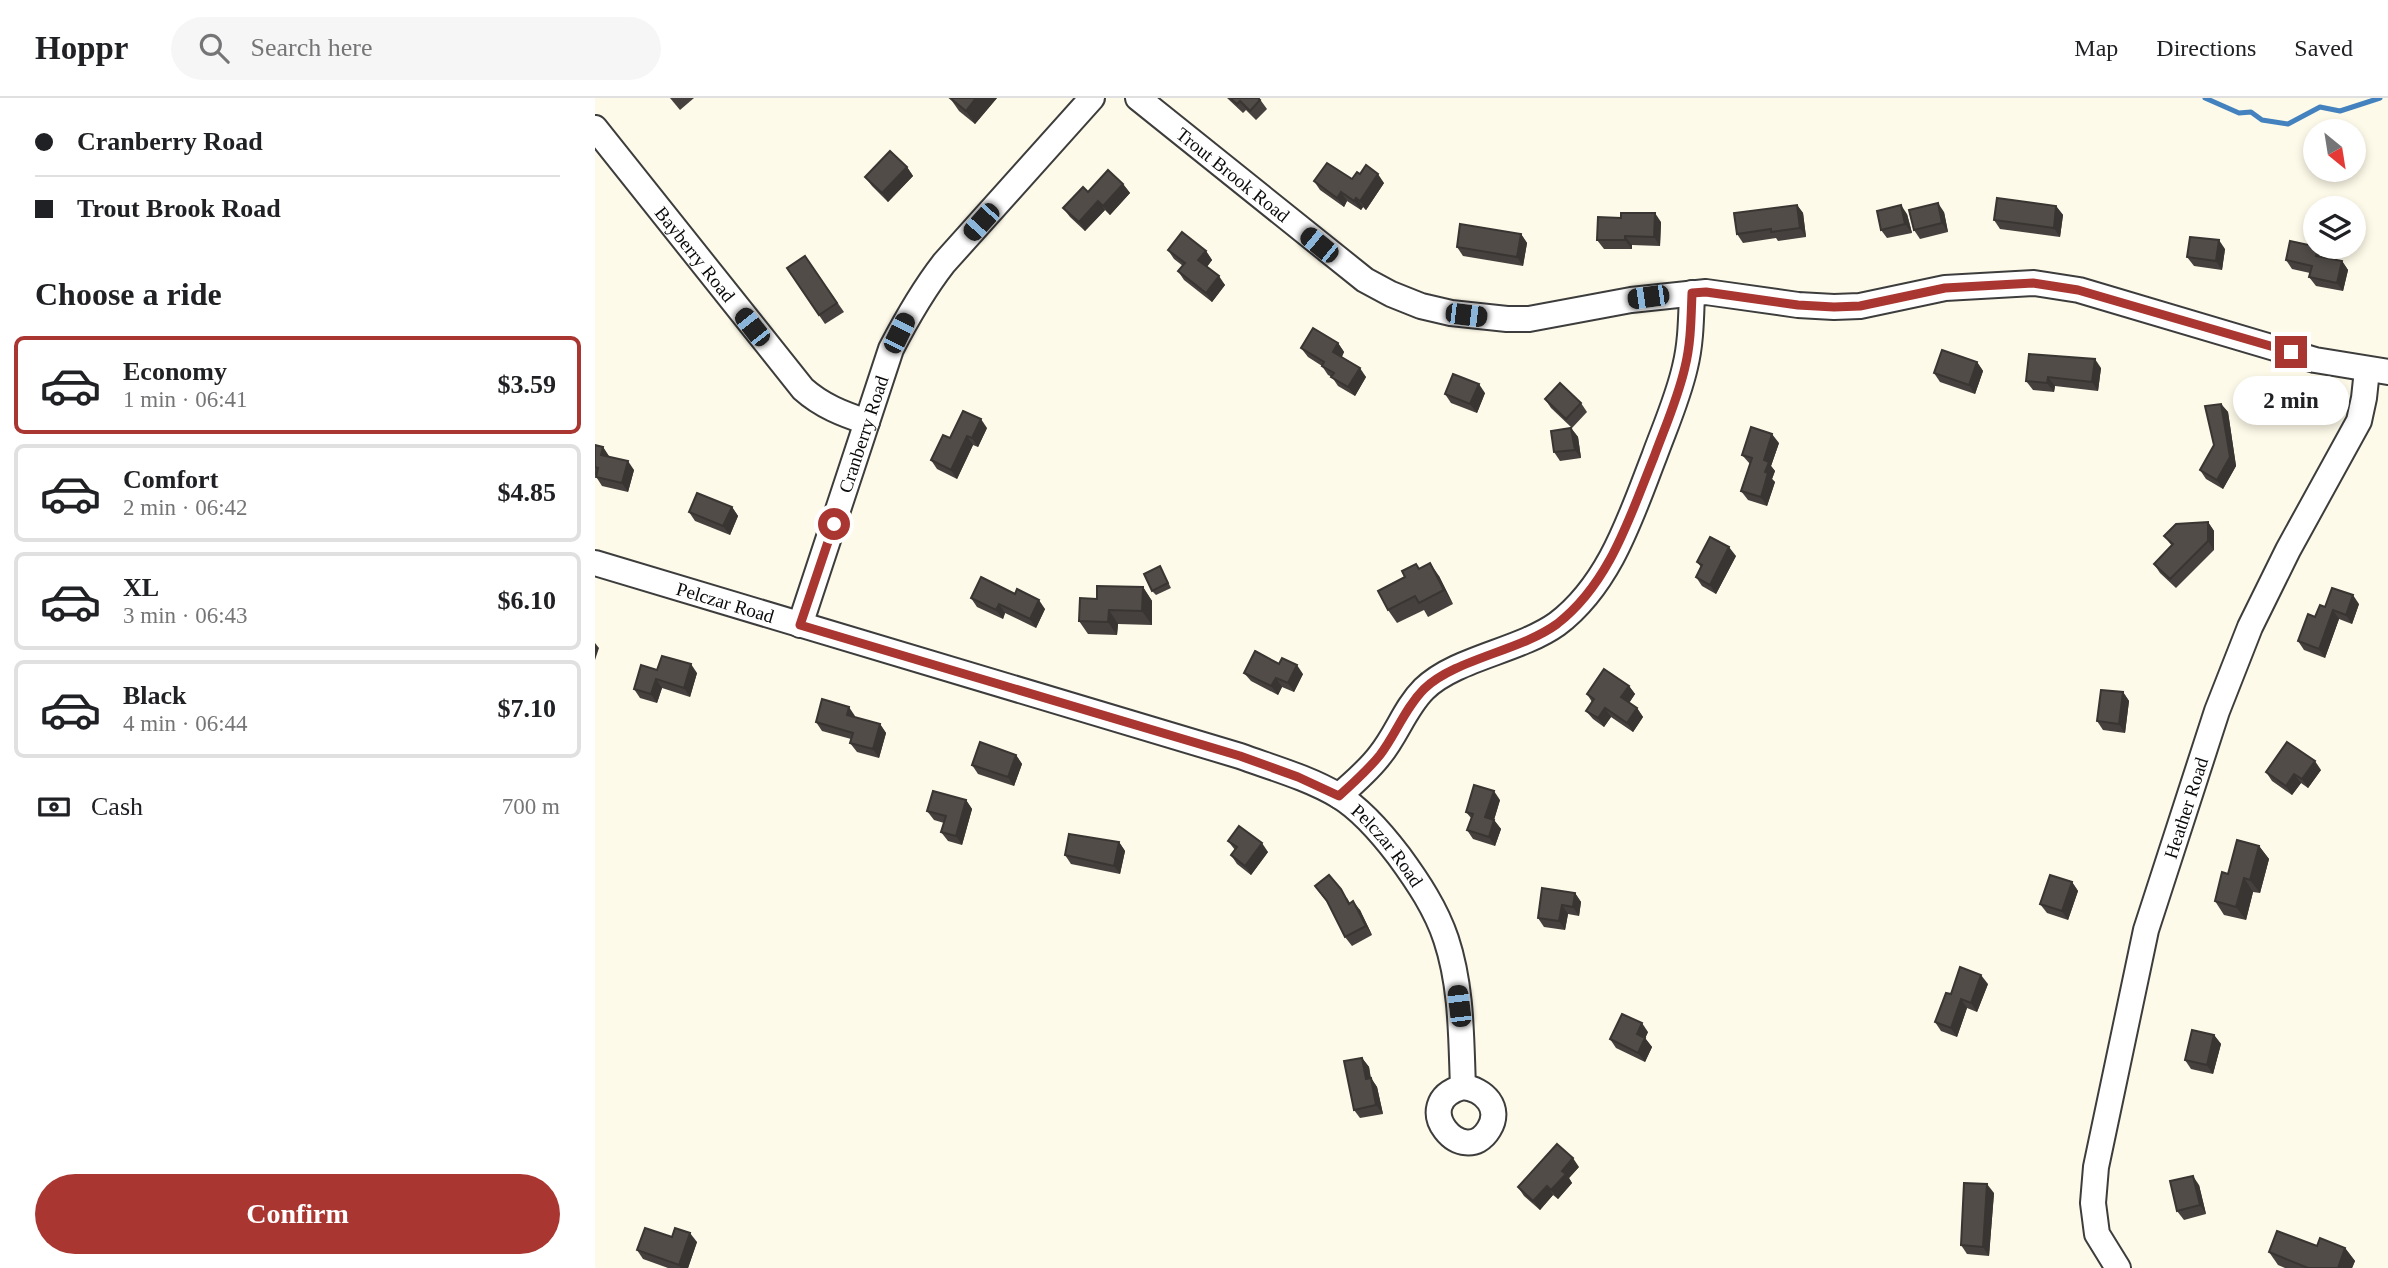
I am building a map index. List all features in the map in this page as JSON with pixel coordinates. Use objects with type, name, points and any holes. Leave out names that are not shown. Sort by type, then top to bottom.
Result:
[{"type":"street","name":"Cranberry Road","points":[[800,625],[891,349],[923,290],[1092,98]]},
{"type":"street","name":"Trout Brook Road","points":[[1138,98],[1340,262],[1373,285],[1421,306],[1451,313],[1529,319],[1631,300],[1706,292],[1798,305],[1860,306],[1945,288],[2033,283],[2078,290],[2315,359],[2377,371]]},
{"type":"street","name":"Bayberry Road","points":[[595,128],[803,389],[816,401],[867,422]]},
{"type":"street","points":[[1339,796],[1381,754],[1425,688],[1462,667],[1538,635],[1556,624],[1590,592],[1617,547],[1630,518],[1678,394],[1689,342],[1692,293]]},
{"type":"street","name":"Heather Road","points":[[2118,1268],[2097,1234],[2093,1203],[2096,1167],[2146,930],[2217,711],[2250,627],[2288,550],[2359,421],[2364,398],[2377,371]]},
{"type":"street","name":"Pelczar Road","points":[[595,564],[1240,756],[1298,777],[1339,796],[1392,846],[1435,912],[1446,939],[1455,974],[1463,1087]]},
{"type":"building","points":[[950,98],[976,98],[966,111]]},
{"type":"building","points":[[1230,98],[1260,100],[1250,111],[1240,101],[1237,104]]},
{"type":"building","points":[[890,151],[907,167],[882,193],[865,177]]},
{"type":"building","points":[[1327,163],[1352,179],[1357,172],[1360,174],[1366,165],[1378,174],[1360,201],[1356,198],[1354,201],[1341,192],[1337,198],[1314,181]]},
{"type":"building","points":[[1108,170],[1123,184],[1103,206],[1098,201],[1079,222],[1063,208],[1083,187],[1088,192]]},
{"type":"building","points":[[1997,198],[2056,206],[2054,228],[1994,220]]},
{"type":"building","points":[[1938,203],[1942,223],[1914,230],[1909,210]]},
{"type":"building","points":[[1797,205],[1800,228],[1737,234],[1734,213]]},
{"type":"building","points":[[1901,205],[1905,224],[1881,230],[1877,211]]},
{"type":"building","points":[[1621,213],[1655,213],[1654,237],[1625,236],[1625,240],[1597,240],[1598,217],[1621,218]]},
{"type":"building","points":[[1460,224],[1521,234],[1517,257],[1457,247]]},
{"type":"building","points":[[1182,232],[1206,251],[1198,260],[1219,276],[1206,293],[1178,271],[1185,263],[1168,250]]},
{"type":"building","points":[[2190,237],[2219,240],[2216,261],[2187,257]]},
{"type":"building","points":[[2290,241],[2303,244],[2303,259],[2342,261],[2337,283],[2309,277],[2312,266],[2286,260]]},
{"type":"building","points":[[805,256],[837,303],[819,315],[787,268]]},
{"type":"building","points":[[1313,328],[1338,343],[1333,352],[1360,368],[1348,387],[1331,377],[1334,373],[1322,366],[1324,362],[1301,348]]},
{"type":"building","points":[[1942,350],[1977,362],[1969,385],[1934,373]]},
{"type":"building","points":[[2029,354],[2095,359],[2092,382],[2048,377],[2047,383],[2026,381]]},
{"type":"building","points":[[1453,374],[1479,384],[1470,404],[1445,394]]},
{"type":"building","points":[[1560,383],[1581,403],[1566,419],[1545,399]]},
{"type":"building","points":[[2221,404],[2230,457],[2217,480],[2200,470],[2214,445],[2205,406]]},
{"type":"building","points":[[963,411],[981,419],[972,438],[967,436],[951,470],[931,460],[943,435],[950,438]]},
{"type":"building","points":[[1751,427],[1772,434],[1764,460],[1769,462],[1761,497],[1741,491],[1752,458],[1742,455]]},
{"type":"building","points":[[1571,428],[1575,450],[1554,452],[1551,431]]},
{"type":"building","points":[[595,445],[603,447],[601,455],[628,461],[622,483],[596,477],[598,468],[595,467]]},
{"type":"building","points":[[697,493],[732,507],[723,526],[689,512]]},
{"type":"building","points":[[2208,522],[2208,541],[2170,579],[2154,564],[2173,544],[2164,536],[2176,524]]},
{"type":"building","points":[[1710,537],[1729,547],[1710,585],[1696,577],[1702,565],[1697,562]]},
{"type":"building","points":[[1430,563],[1444,590],[1419,603],[1415,596],[1388,610],[1378,591],[1405,577],[1402,571],[1416,564],[1419,569]]},
{"type":"building","points":[[1160,566],[1168,583],[1152,591],[1144,574]]},
{"type":"building","points":[[981,577],[1015,594],[1017,589],[1039,600],[1030,619],[999,604],[996,610],[971,598]]},
{"type":"building","points":[[1097,586],[1143,587],[1142,611],[1109,610],[1108,622],[1079,621],[1080,598],[1097,599]]},
{"type":"building","points":[[2332,588],[2353,595],[2346,615],[2333,610],[2319,649],[2298,641],[2308,614],[2315,617],[2320,605],[2325,607]]},
{"type":"building","points":[[1255,651],[1279,664],[1282,658],[1297,665],[1288,683],[1276,678],[1271,686],[1244,673]]},
{"type":"building","points":[[662,656],[691,664],[684,688],[656,679],[651,694],[634,689],[641,665],[657,670]]},
{"type":"building","points":[[1604,669],[1629,686],[1621,697],[1637,708],[1627,723],[1605,708],[1598,718],[1586,711],[1594,699],[1587,694]]},
{"type":"building","points":[[2101,690],[2123,692],[2119,724],[2097,721]]},
{"type":"building","points":[[822,699],[849,707],[847,715],[880,724],[873,749],[850,743],[853,733],[816,722]]},
{"type":"building","points":[[980,742],[1016,755],[1008,777],[972,765]]},
{"type":"building","points":[[2287,742],[2315,761],[2302,779],[2294,774],[2286,786],[2266,772]]},
{"type":"building","points":[[1474,785],[1494,791],[1485,817],[1494,820],[1489,837],[1467,830],[1473,814],[1466,812]]},
{"type":"building","points":[[933,791],[966,800],[956,836],[941,832],[946,816],[927,811]]},
{"type":"building","points":[[1239,826],[1262,843],[1245,866],[1231,855],[1237,847],[1228,841]]},
{"type":"building","points":[[1069,834],[1119,842],[1114,866],[1065,855]]},
{"type":"building","points":[[2237,840],[2259,846],[2250,880],[2244,878],[2236,907],[2215,901],[2222,872],[2228,874]]},
{"type":"building","points":[[1329,875],[1349,904],[1353,901],[1366,926],[1345,937],[1327,901],[1315,886]]},
{"type":"building","points":[[2050,875],[2072,882],[2062,911],[2040,904]]},
{"type":"building","points":[[1542,888],[1575,893],[1573,907],[1562,905],[1559,921],[1538,918]]},
{"type":"building","points":[[1960,967],[1981,975],[1971,1003],[1961,999],[1951,1028],[1935,1022],[1946,993],[1951,994]]},
{"type":"building","points":[[1622,1014],[1642,1023],[1637,1034],[1645,1038],[1638,1053],[1610,1039]]},
{"type":"building","points":[[2192,1030],[2214,1035],[2207,1065],[2185,1060]]},
{"type":"building","points":[[1362,1058],[1366,1079],[1371,1078],[1376,1105],[1354,1110],[1344,1061]]},
{"type":"building","points":[[1557,1144],[1573,1158],[1562,1171],[1566,1174],[1551,1190],[1547,1186],[1533,1201],[1518,1187]]},
{"type":"building","points":[[2193,1176],[2200,1205],[2177,1211],[2170,1181]]},
{"type":"building","points":[[1964,1183],[1987,1184],[1983,1247],[1961,1245]]},
{"type":"building","points":[[645,1228],[672,1237],[675,1228],[690,1233],[679,1265],[637,1250]]},
{"type":"building","points":[[2277,1231],[2317,1246],[2320,1238],[2345,1248],[2338,1268],[2308,1268],[2269,1252]]},
{"type":"waterway","points":[[2205,98],[2239,113],[2251,112],[2262,120],[2288,124],[2320,107],[2340,111],[2380,98]]},
{"type":"route","points":[[834,524],[800,625],[1240,756],[1298,777],[1339,796],[1381,754],[1425,688],[1462,667],[1538,635],[1556,624],[1590,592],[1617,547],[1630,518],[1678,394],[1689,342],[1692,293],[1706,292],[1798,305],[1834,307],[1860,306],[1945,288],[1981,284],[2056,285],[2291,352]]}]
